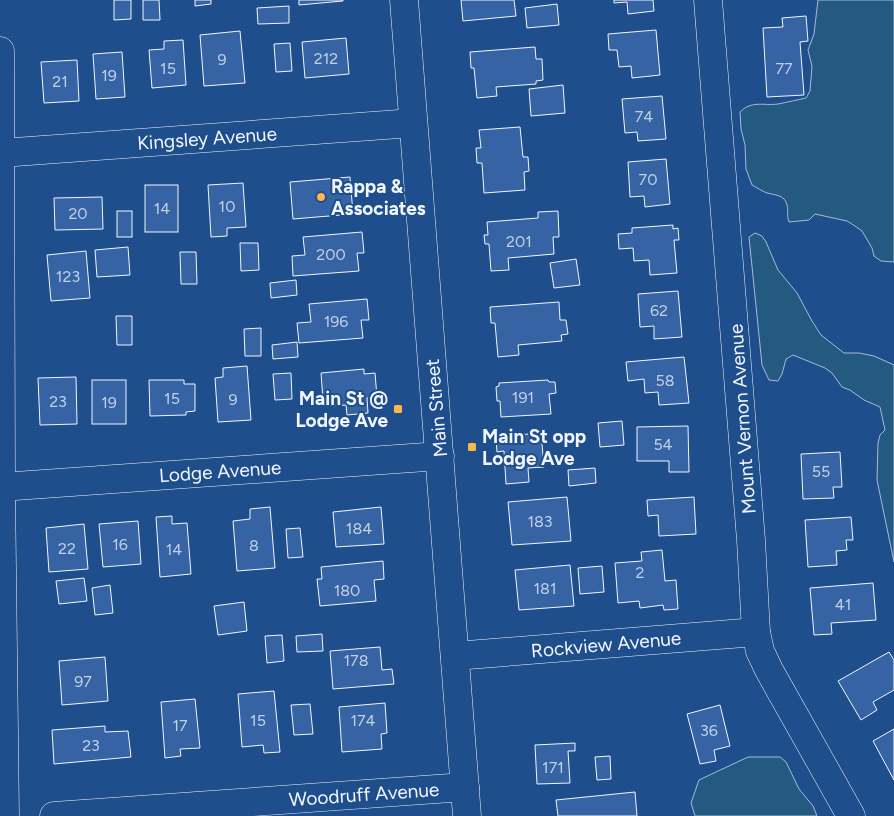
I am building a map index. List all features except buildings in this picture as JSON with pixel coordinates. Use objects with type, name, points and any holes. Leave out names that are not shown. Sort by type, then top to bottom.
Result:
[{"type":"street","name":"Main Street","points":[[404,0],[467,816]]},
{"type":"street","name":"Mount Vernon Avenue","points":[[708,0],[751,540],[756,632],[760,651],[769,670],[851,816]]},
{"type":"street","points":[[0,51],[1,487],[5,816]]},
{"type":"street","name":"Kingsley Avenue","points":[[1,153],[413,123]]},
{"type":"street","name":"Lodge Avenue","points":[[1,487],[440,456]]},
{"type":"street","name":"Rockview Avenue","points":[[455,656],[756,632]]},
{"type":"street","name":"Woodruff Avenue","points":[[54,816],[465,787]]},
{"type":"shaded area","points":[[818,0],[894,0],[894,262],[881,261],[874,256],[872,248],[862,231],[847,221],[815,214],[809,220],[789,222],[788,207],[784,199],[752,185],[746,169],[745,145],[741,129],[740,112],[749,106],[778,104],[806,98],[810,91],[812,66],[808,50],[814,34]]},
{"type":"shaded area","points":[[755,233],[762,236],[766,242],[778,270],[797,293],[821,335],[844,353],[874,356],[894,365],[894,562],[877,480],[878,443],[880,435],[885,430],[880,407],[842,387],[832,373],[825,368],[793,355],[786,359],[778,381],[769,380],[762,365],[749,237]]},
{"type":"shaded area","points":[[748,757],[780,757],[786,762],[799,789],[813,806],[817,816],[695,816],[691,803],[699,780]]},
{"type":"place","name":"Rappa & Associates","points":[[321,197]]},
{"type":"place","name":"Main St @ Lodge Ave","points":[[398,409]]},
{"type":"place","name":"Main St opp Lodge Ave","points":[[472,447]]}]
